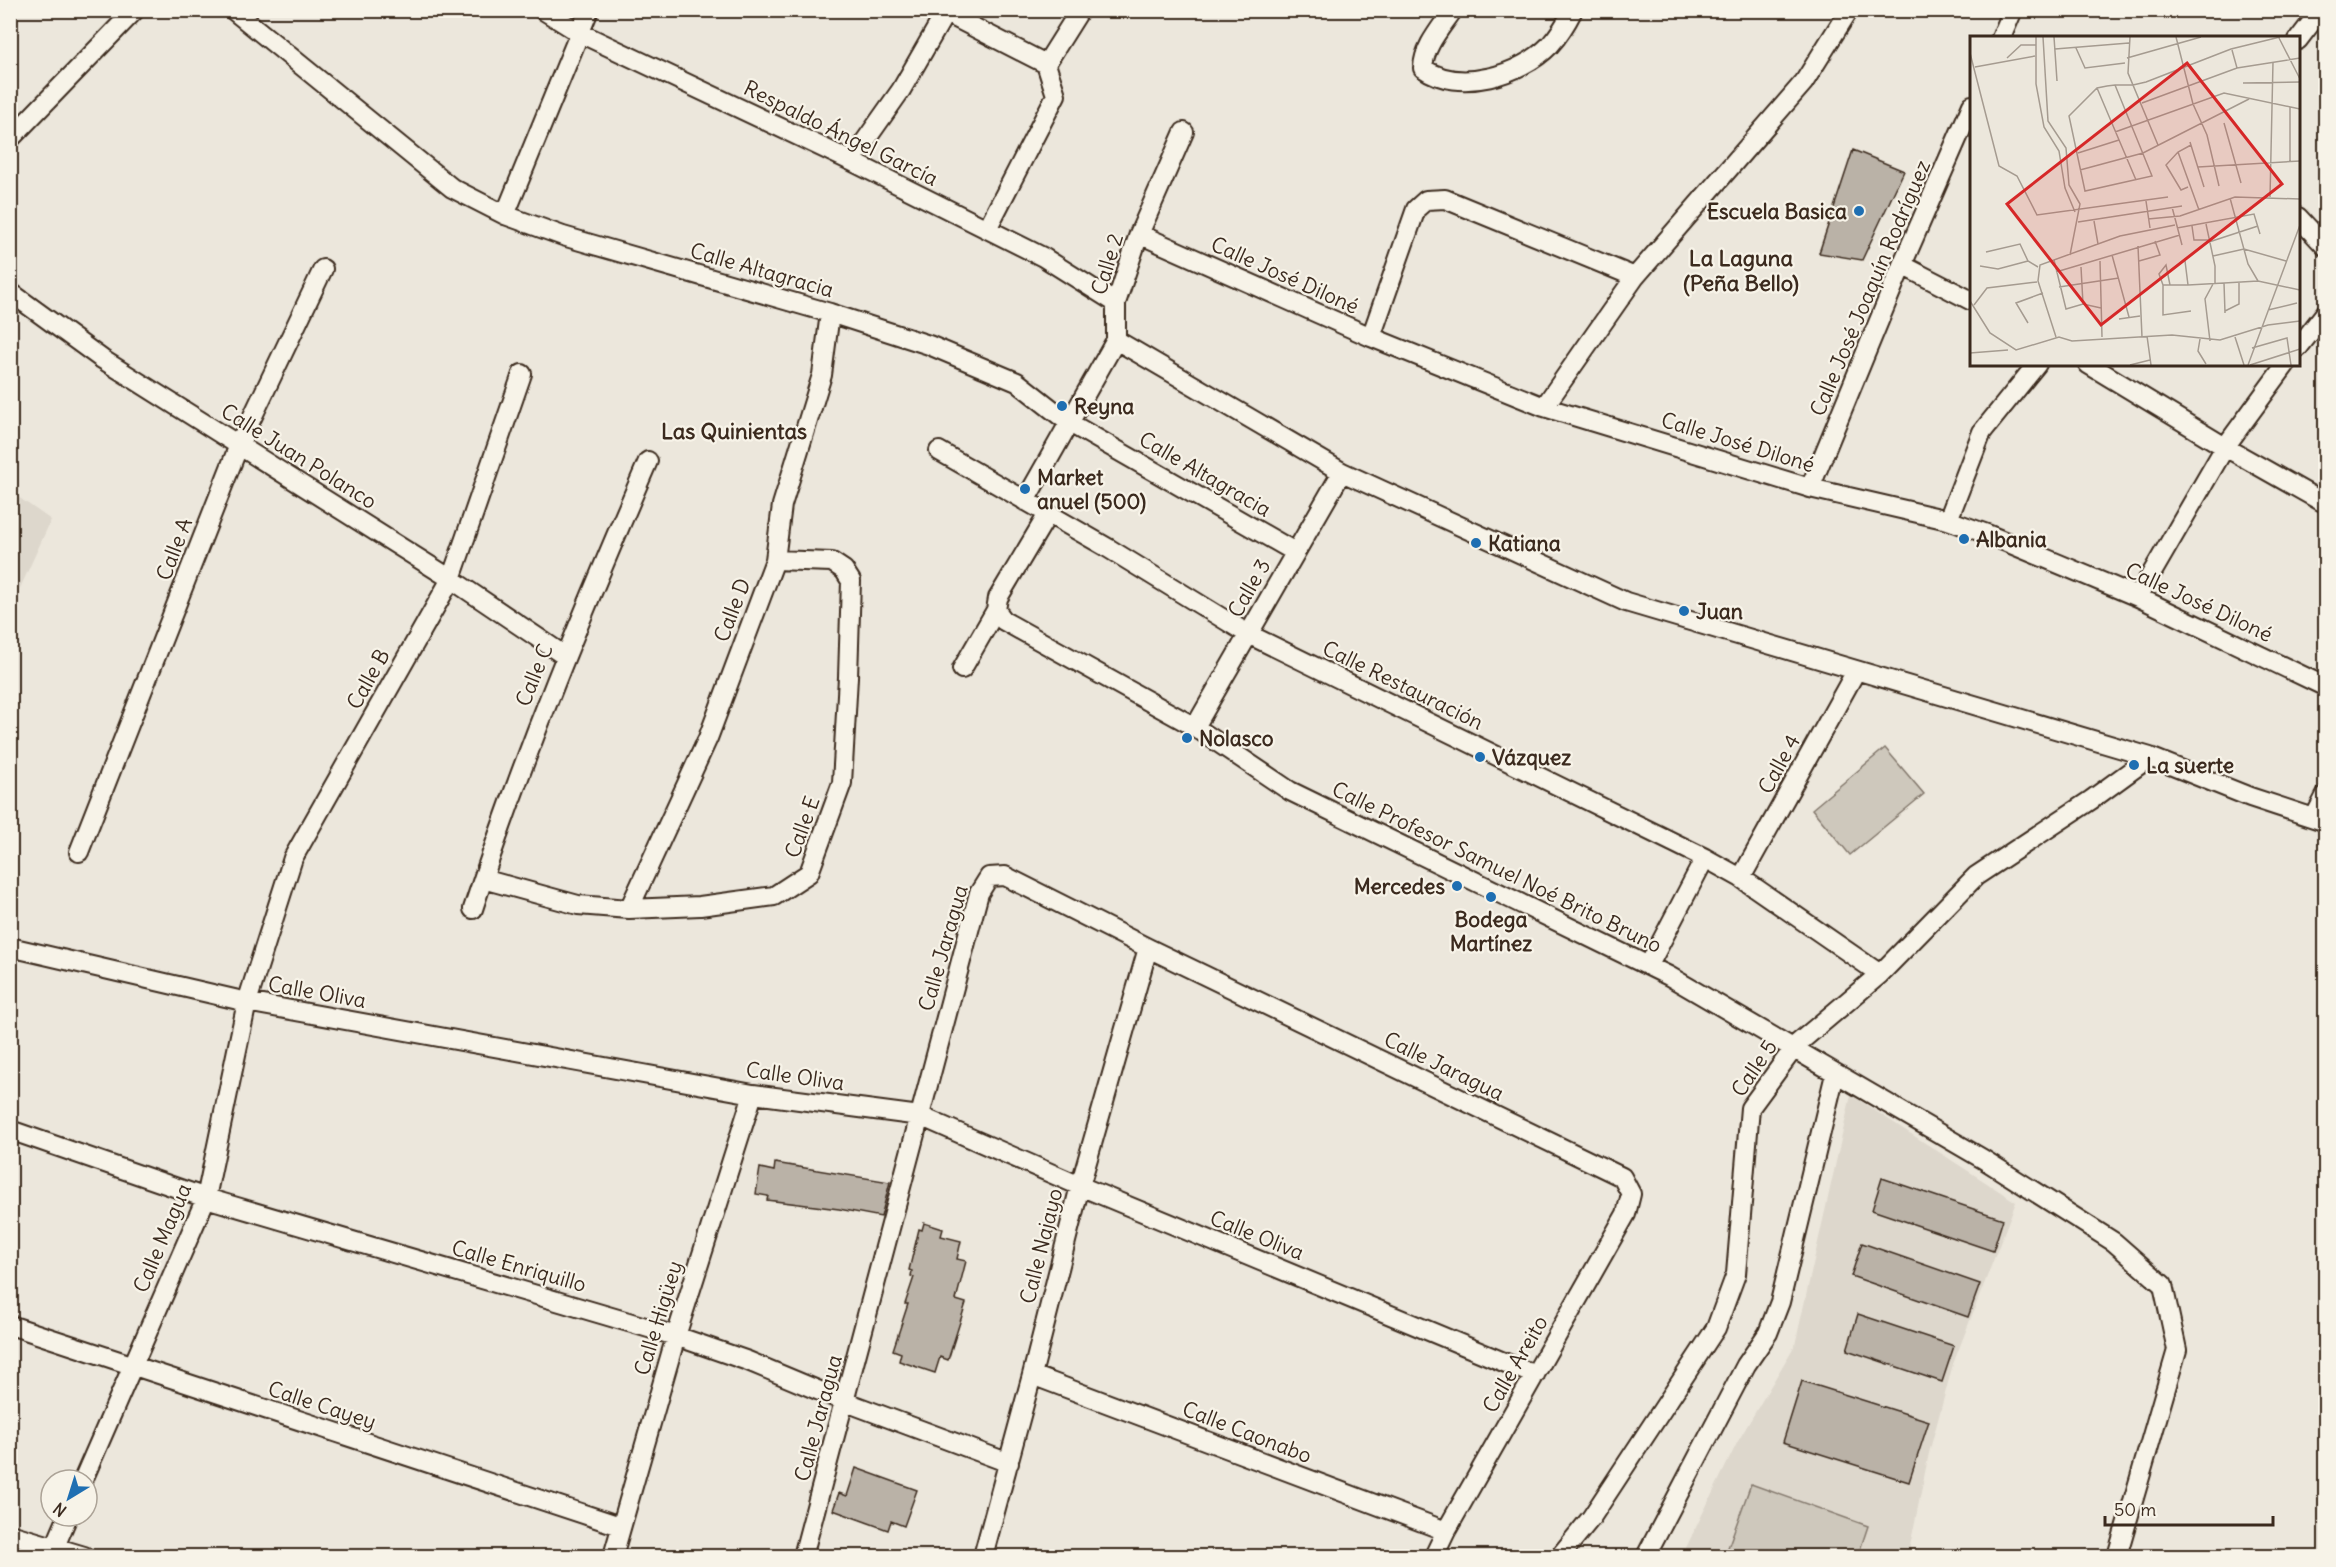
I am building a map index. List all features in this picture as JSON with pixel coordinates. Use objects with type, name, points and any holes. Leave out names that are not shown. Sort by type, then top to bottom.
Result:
[{"type":"street","points":[[10,139],[135,10]]},
{"type":"street","name":"Calle Altagracia","points":[[233,10],[452,188],[505,215],[563,236],[830,313],[929,345],[1017,382],[1068,422],[1296,552]]},
{"type":"street","name":"Respaldo Ángel García","points":[[543,10],[580,33],[851,161],[1043,257],[1116,303]]},
{"type":"street","points":[[505,215],[589,10]]},
{"type":"street","points":[[1046,64],[1080,10]]},
{"type":"street","points":[[1453,10],[1427,48],[1423,68],[1434,75],[1477,80],[1526,64],[1550,45],[1573,10]]},
{"type":"street","points":[[1544,407],[1635,277],[1804,82],[1849,10]]},
{"type":"street","points":[[2002,36],[2013,10]]},
{"type":"street","points":[[2300,37],[2320,10]]},
{"type":"street","points":[[851,161],[901,90],[947,12],[1046,64],[1056,95],[987,229]]},
{"type":"street","name":"Calle José Joaquín Rodríguez","points":[[1810,488],[1970,107]]},
{"type":"street","name":"Calle 2","points":[[1116,340],[1116,303],[1139,234],[1184,132]]},
{"type":"street","points":[[1371,337],[1416,210],[1425,200],[1445,199],[1635,277]]},
{"type":"street","points":[[2300,219],[2325,248]]},
{"type":"street","name":"Calle José Diloné","points":[[1139,234],[1371,337],[1544,407],[1810,488],[1948,520],[1987,534],[2138,597],[2325,687]]},
{"type":"street","points":[[1902,265],[1970,300]]},
{"type":"street","name":"Calle A","points":[[79,852],[239,445],[323,269]]},
{"type":"street","name":"Calle Juan Polanco","points":[[10,292],[102,359],[451,579],[565,657]]},
{"type":"street","points":[[2300,345],[2325,312]]},
{"type":"street","name":"Calle D","points":[[629,909],[708,738],[775,560],[782,505],[822,375],[830,313]]},
{"type":"street","points":[[1025,501],[1116,340],[1342,472],[1626,602],[2150,757],[2250,797],[2320,820],[2325,795]]},
{"type":"street","points":[[1948,520],[1982,432],[2035,366]]},
{"type":"street","points":[[2091,366],[2325,504]]},
{"type":"street","points":[[2138,597],[2225,447],[2285,366]]},
{"type":"street","name":"Calle B","points":[[247,1002],[294,858],[451,579],[522,374]]},
{"type":"street","name":"Calle Restauración","points":[[939,451],[1248,633],[1705,858],[1741,878],[1880,974]]},
{"type":"street","name":"Calle C","points":[[473,909],[526,754],[648,461]]},
{"type":"street","name":"Calle 3","points":[[1195,727],[1342,472]]},
{"type":"street","points":[[962,669],[996,610],[998,598],[1048,514]]},
{"type":"street","name":"Calle E","points":[[483,879],[578,905],[629,909],[700,906],[774,896],[809,873],[842,783],[851,581],[844,570],[832,562],[775,560]]},
{"type":"street","name":"Calle Profesor Samuel Noé Brito Bruno","points":[[996,610],[1005,621],[1195,727],[1290,792],[1649,965],[1983,1159],[2114,1242],[2163,1285],[2177,1350],[2117,1557]]},
{"type":"street","name":"Calle 4","points":[[1741,878],[1856,671]]},
{"type":"street","name":"Calle 5","points":[[1560,1557],[1591,1518],[1716,1328],[1736,1274],[1750,1108],[1793,1050],[1880,974],[1976,876],[2091,800],[2150,757]]},
{"type":"street","points":[[1649,965],[1705,858]]},
{"type":"street","name":"Calle Jaragua","points":[[803,1557],[846,1402],[979,893],[989,876],[1005,876],[1148,948],[1622,1177],[1631,1194]]},
{"type":"street","name":"Calle Oliva","points":[[10,947],[247,1002],[753,1094],[920,1116],[1080,1186],[1535,1375]]},
{"type":"street","name":"Calle Najayo","points":[[983,1557],[1080,1186],[1148,948]]},
{"type":"street","name":"Calle Magua","points":[[88,1468],[206,1198],[247,1002]]},
{"type":"street","points":[[1646,1557],[1746,1365],[1768,1333],[1780,1302],[1835,1074]]},
{"type":"street","name":"Calle Higüey","points":[[613,1557],[676,1336],[753,1094]]},
{"type":"street","name":"Calle Enriquillo","points":[[10,1130],[206,1198],[676,1336],[748,1361],[846,1402],[1009,1463]]},
{"type":"street","name":"Calle Areito","points":[[1434,1557],[1446,1531],[1626,1214],[1631,1194]]},
{"type":"street","name":"Calle Cayey","points":[[10,1324],[620,1526]]},
{"type":"street","name":"Calle Caonabo","points":[[1032,1375],[1446,1531]]},
{"type":"street","points":[[53,1552],[63,1528]]},
{"type":"street","points":[[10,1534],[53,1552],[84,1557]]},
{"type":"shaded area","points":[[11,492],[51,520],[11,608]]},
{"type":"shaded area","points":[[1885,748],[1924,794],[1850,855],[1812,809]]},
{"type":"shaded area","points":[[1851,1095],[2016,1202],[1953,1364],[1929,1453],[1908,1556],[1682,1556],[1737,1443],[1795,1345]]},
{"type":"shaded area","points":[[1751,1484],[1868,1526],[1858,1556],[1725,1556]]},
{"type":"building","points":[[1853,150],[1904,171],[1862,260],[1819,253]]},
{"type":"building","points":[[775,1163],[890,1182],[881,1217],[767,1200],[768,1196],[756,1194],[760,1168],[774,1171]]},
{"type":"building","points":[[1882,1178],[2003,1219],[1993,1251],[1872,1210]]},
{"type":"building","points":[[924,1223],[943,1229],[941,1236],[961,1241],[957,1259],[966,1261],[956,1300],[966,1303],[948,1360],[940,1357],[935,1373],[899,1361],[901,1353],[893,1350],[908,1304],[905,1304],[914,1277],[911,1276],[912,1271],[909,1270],[919,1229],[922,1230]]},
{"type":"building","points":[[1862,1243],[1980,1284],[1968,1317],[1851,1276]]},
{"type":"building","points":[[1858,1314],[1954,1346],[1942,1382],[1847,1350]]},
{"type":"building","points":[[1802,1381],[1929,1421],[1909,1482],[1783,1442]]},
{"type":"building","points":[[856,1468],[917,1490],[904,1526],[891,1521],[888,1530],[833,1510],[839,1493],[847,1496]]},
{"type":"place","name":"Escuela Basica","points":[[1859,211]]},
{"type":"place","name":"Reyna","points":[[1062,406]]},
{"type":"place","name":"Market anuel (500)","points":[[1025,489]]},
{"type":"place","name":"Albania","points":[[1964,539]]},
{"type":"place","name":"Katiana","points":[[1476,543]]},
{"type":"place","name":"Juan","points":[[1684,611]]},
{"type":"place","name":"Nolasco","points":[[1187,738]]},
{"type":"place","name":"Vázquez","points":[[1480,757]]},
{"type":"place","name":"La suerte","points":[[2134,765]]},
{"type":"place","name":"Mercedes","points":[[1457,886]]},
{"type":"place","name":"Bodega Martínez","points":[[1491,897]]},
{"type":"district","name":"La Laguna (Peña Bello)","points":[[1741,270]]},
{"type":"district","name":"Las Quinientas","points":[[734,431]]}]
